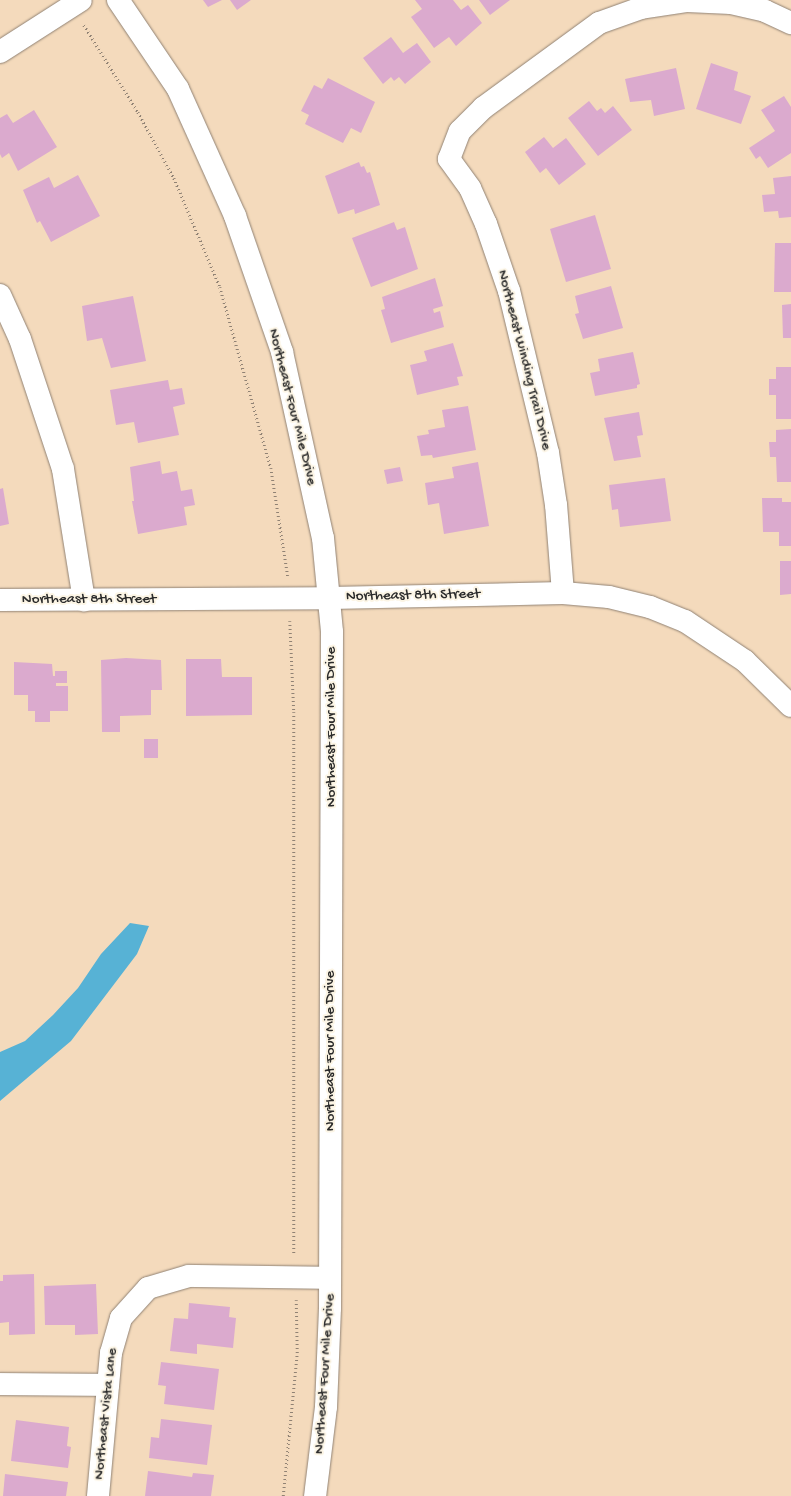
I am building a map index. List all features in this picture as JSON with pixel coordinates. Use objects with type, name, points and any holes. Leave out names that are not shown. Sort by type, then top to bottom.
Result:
[{"type":"street","name":"Northeast Four Mile Drive","points":[[118,0],[178,89],[235,216],[282,352],[323,538],[330,598],[332,632],[330,1278],[326,1407],[315,1496]]},
{"type":"street","name":"Northeast Winding Trail Drive","points":[[563,593],[556,512],[548,453],[509,291],[486,224],[470,188],[449,159],[460,131],[483,108],[599,23],[641,8],[687,1],[731,3],[764,11],[791,23]]},
{"type":"street","points":[[0,52],[76,3]]},
{"type":"street","points":[[0,294],[20,339],[63,469],[84,600]]},
{"type":"street","name":"Northeast 8th Street","points":[[0,600],[289,599],[563,593],[609,597],[650,607],[685,621],[745,661],[791,706]]},
{"type":"street","name":"Northeast Vista Lane","points":[[98,1496],[111,1352],[121,1318],[148,1288],[189,1276],[330,1278]]},
{"type":"street","points":[[0,1384],[108,1386]]},
{"type":"path","points":[[76,3],[174,178],[220,287],[271,468],[287,568],[294,712],[295,1277],[297,1353],[283,1496]]},
{"type":"water","points":[[130,923],[149,926],[137,954],[71,1041],[0,1101],[0,1052],[25,1041],[53,1015],[78,988],[101,954]]},
{"type":"building","points":[[203,0],[222,0],[208,7]]},
{"type":"building","points":[[230,0],[251,0],[237,10]]},
{"type":"building","points":[[415,0],[453,0],[461,10],[468,5],[482,23],[456,46],[449,37],[434,48],[411,17],[422,9]]},
{"type":"building","points":[[479,0],[510,0],[490,15]]},
{"type":"building","points":[[391,37],[403,53],[417,43],[431,62],[405,84],[399,77],[394,81],[391,77],[383,84],[363,58]]},
{"type":"building","points":[[711,63],[738,72],[734,90],[751,96],[741,124],[696,109]]},
{"type":"building","points":[[676,68],[685,109],[654,116],[651,100],[630,102],[625,79]]},
{"type":"building","points":[[328,78],[375,102],[361,133],[351,128],[343,143],[305,124],[309,115],[301,111],[314,85],[322,89]]},
{"type":"building","points":[[784,96],[791,107],[791,153],[768,168],[760,156],[756,159],[749,148],[775,131],[761,110]]},
{"type":"building","points":[[589,101],[597,111],[601,108],[605,113],[613,106],[632,130],[598,156],[568,118]]},
{"type":"building","points":[[34,110],[57,147],[18,171],[9,153],[2,158],[0,154],[0,118],[7,114],[13,123]]},
{"type":"building","points":[[544,137],[553,148],[566,138],[586,164],[559,185],[546,168],[540,173],[525,152]]},
{"type":"building","points":[[359,162],[361,167],[364,166],[367,173],[370,172],[380,205],[355,214],[354,209],[338,214],[325,176]]},
{"type":"building","points":[[78,175],[100,216],[51,242],[40,221],[37,223],[23,190],[49,177],[54,188]]},
{"type":"building","points":[[791,176],[791,217],[779,218],[778,211],[764,212],[762,195],[775,194],[773,178]]},
{"type":"building","points":[[595,215],[611,269],[566,282],[550,229]]},
{"type":"building","points":[[394,222],[397,230],[405,227],[418,269],[371,287],[352,238]]},
{"type":"building","points":[[775,243],[791,243],[791,292],[774,292]]},
{"type":"building","points":[[435,278],[443,306],[433,309],[434,313],[440,311],[444,327],[391,343],[381,310],[385,309],[382,297]]},
{"type":"building","points":[[611,286],[623,328],[583,339],[575,314],[579,313],[575,296]]},
{"type":"building","points":[[133,296],[146,361],[111,368],[102,338],[87,341],[82,306]]},
{"type":"building","points":[[791,304],[791,338],[783,338],[782,305]]},
{"type":"building","points":[[453,343],[463,376],[457,377],[459,385],[417,395],[410,365],[427,361],[424,351]]},
{"type":"building","points":[[633,352],[640,384],[637,385],[637,388],[595,396],[590,373],[600,371],[598,359]]},
{"type":"building","points":[[776,367],[791,367],[791,419],[776,419],[776,395],[769,395],[769,379],[776,379]]},
{"type":"building","points":[[168,380],[170,390],[182,388],[185,404],[173,407],[179,435],[138,443],[134,422],[116,425],[110,390]]},
{"type":"building","points":[[468,406],[476,450],[433,458],[432,455],[421,456],[417,436],[429,434],[428,430],[445,427],[442,410]]},
{"type":"building","points":[[639,412],[643,435],[637,436],[641,457],[614,461],[604,418]]},
{"type":"building","points":[[791,429],[791,482],[777,482],[776,457],[770,457],[769,442],[776,442],[776,430]]},
{"type":"building","points":[[160,461],[162,474],[177,471],[181,491],[192,489],[195,505],[184,507],[187,525],[138,534],[132,501],[134,501],[130,467]]},
{"type":"building","points":[[478,462],[489,526],[444,534],[439,503],[428,505],[425,483],[454,478],[452,467]]},
{"type":"building","points":[[400,467],[403,481],[387,484],[384,470]]},
{"type":"building","points":[[665,478],[671,521],[620,527],[618,509],[612,510],[609,485]]},
{"type":"building","points":[[3,488],[9,524],[0,526],[0,489]]},
{"type":"building","points":[[762,498],[782,498],[782,502],[791,502],[791,546],[779,546],[779,532],[763,532]]},
{"type":"building","points":[[780,561],[791,561],[791,594],[780,595]]},
{"type":"building","points":[[126,658],[161,660],[162,690],[151,690],[151,715],[120,716],[120,732],[102,732],[101,660]]},
{"type":"building","points":[[186,659],[221,659],[222,677],[252,677],[252,715],[186,716]]},
{"type":"building","points":[[14,662],[52,664],[53,676],[55,676],[55,671],[67,671],[67,683],[56,683],[56,686],[68,686],[68,711],[50,711],[50,722],[35,722],[35,711],[28,711],[28,695],[14,695]]},
{"type":"building","points":[[144,739],[158,739],[158,758],[144,758]]},
{"type":"building","points":[[34,1274],[35,1334],[9,1335],[9,1322],[0,1323],[0,1281],[3,1281],[3,1275]]},
{"type":"building","points":[[96,1284],[98,1334],[75,1335],[75,1325],[45,1325],[44,1286]]},
{"type":"building","points":[[189,1303],[230,1307],[229,1317],[236,1318],[233,1348],[197,1344],[197,1354],[170,1351],[174,1318],[188,1319]]},
{"type":"building","points":[[161,1362],[219,1369],[214,1410],[164,1404],[166,1386],[158,1385]]},
{"type":"building","points":[[161,1419],[212,1425],[207,1465],[149,1458],[151,1437],[159,1438]]},
{"type":"building","points":[[16,1420],[69,1427],[67,1446],[71,1447],[68,1468],[11,1461]]},
{"type":"building","points":[[148,1471],[192,1477],[193,1473],[214,1475],[211,1496],[145,1496]]},
{"type":"building","points":[[5,1474],[68,1482],[66,1496],[3,1496]]}]
